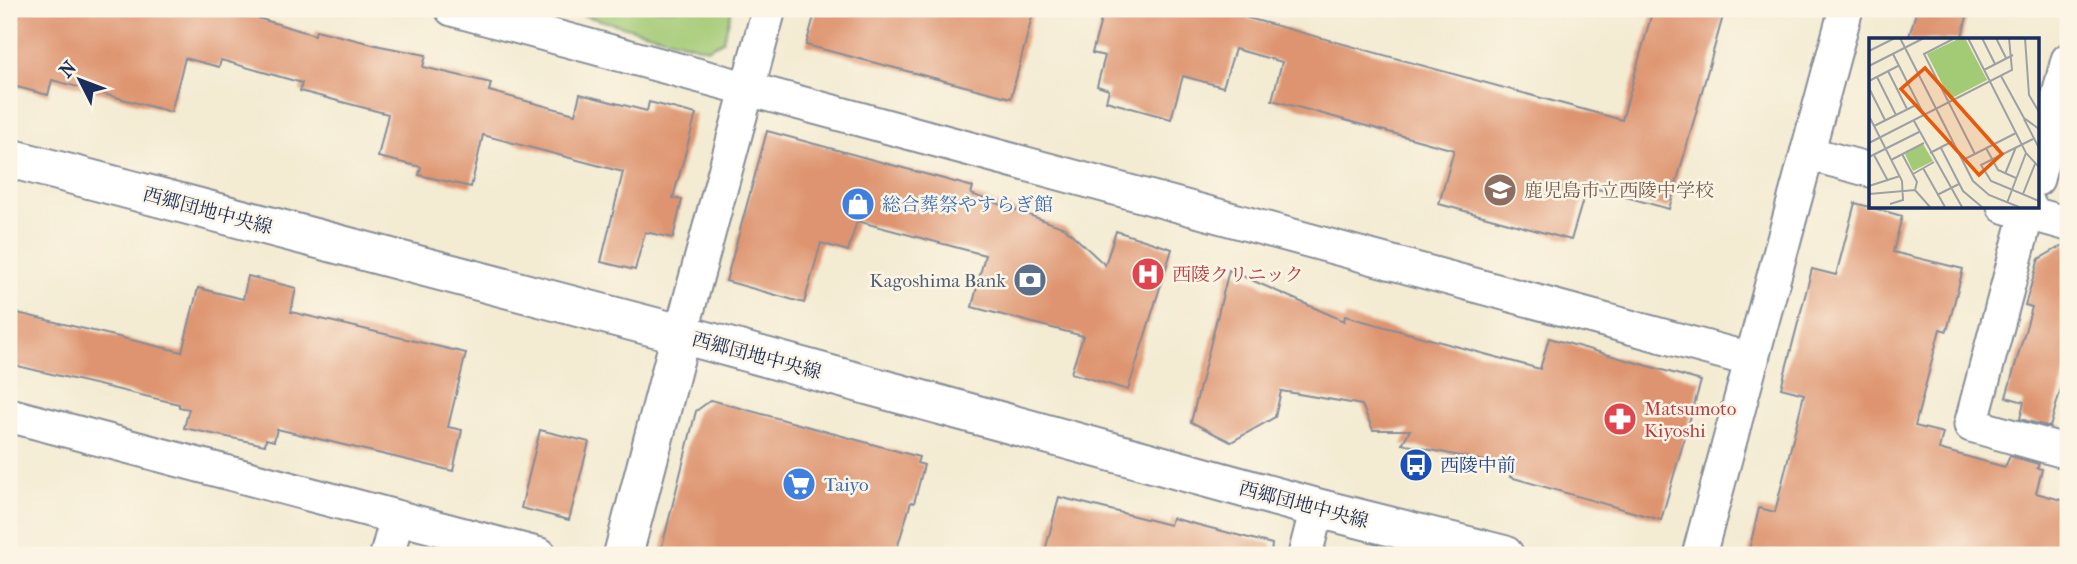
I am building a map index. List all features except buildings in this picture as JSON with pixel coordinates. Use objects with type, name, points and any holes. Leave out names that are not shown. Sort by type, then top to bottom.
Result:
[{"type":"street","points":[[452,9],[1752,360]]},
{"type":"street","points":[[622,555],[769,9]]},
{"type":"street","points":[[1699,555],[1846,9]]},
{"type":"street","points":[[2038,174],[2068,60]]},
{"type":"street","points":[[1807,153],[1869,169]]},
{"type":"street","name":"西郷団地中央線","points":[[9,158],[681,334],[1317,508],[1504,555]]},
{"type":"street","points":[[2068,224],[2020,209],[1971,425],[2068,452]]},
{"type":"street","points":[[9,415],[540,555]]},
{"type":"street","points":[[1305,555],[1317,508]]},
{"type":"street","points":[[387,555],[397,518]]},
{"type":"green space","points":[[559,9],[732,9],[723,41],[707,49]]},
{"type":"place","name":"鹿児島市立西陵中学校","points":[[1500,190]]},
{"type":"place","name":"総合葬祭やすらぎ館","points":[[858,204]]},
{"type":"place","name":"西陵クリニック","points":[[1148,274]]},
{"type":"place","name":"Kagoshima Bank","points":[[1030,280]]},
{"type":"place","name":"Matsumoto Kiyoshi","points":[[1620,419]]},
{"type":"place","name":"西陵中前","points":[[1416,465]]},
{"type":"place","name":"Taiyo","points":[[799,484]]}]
